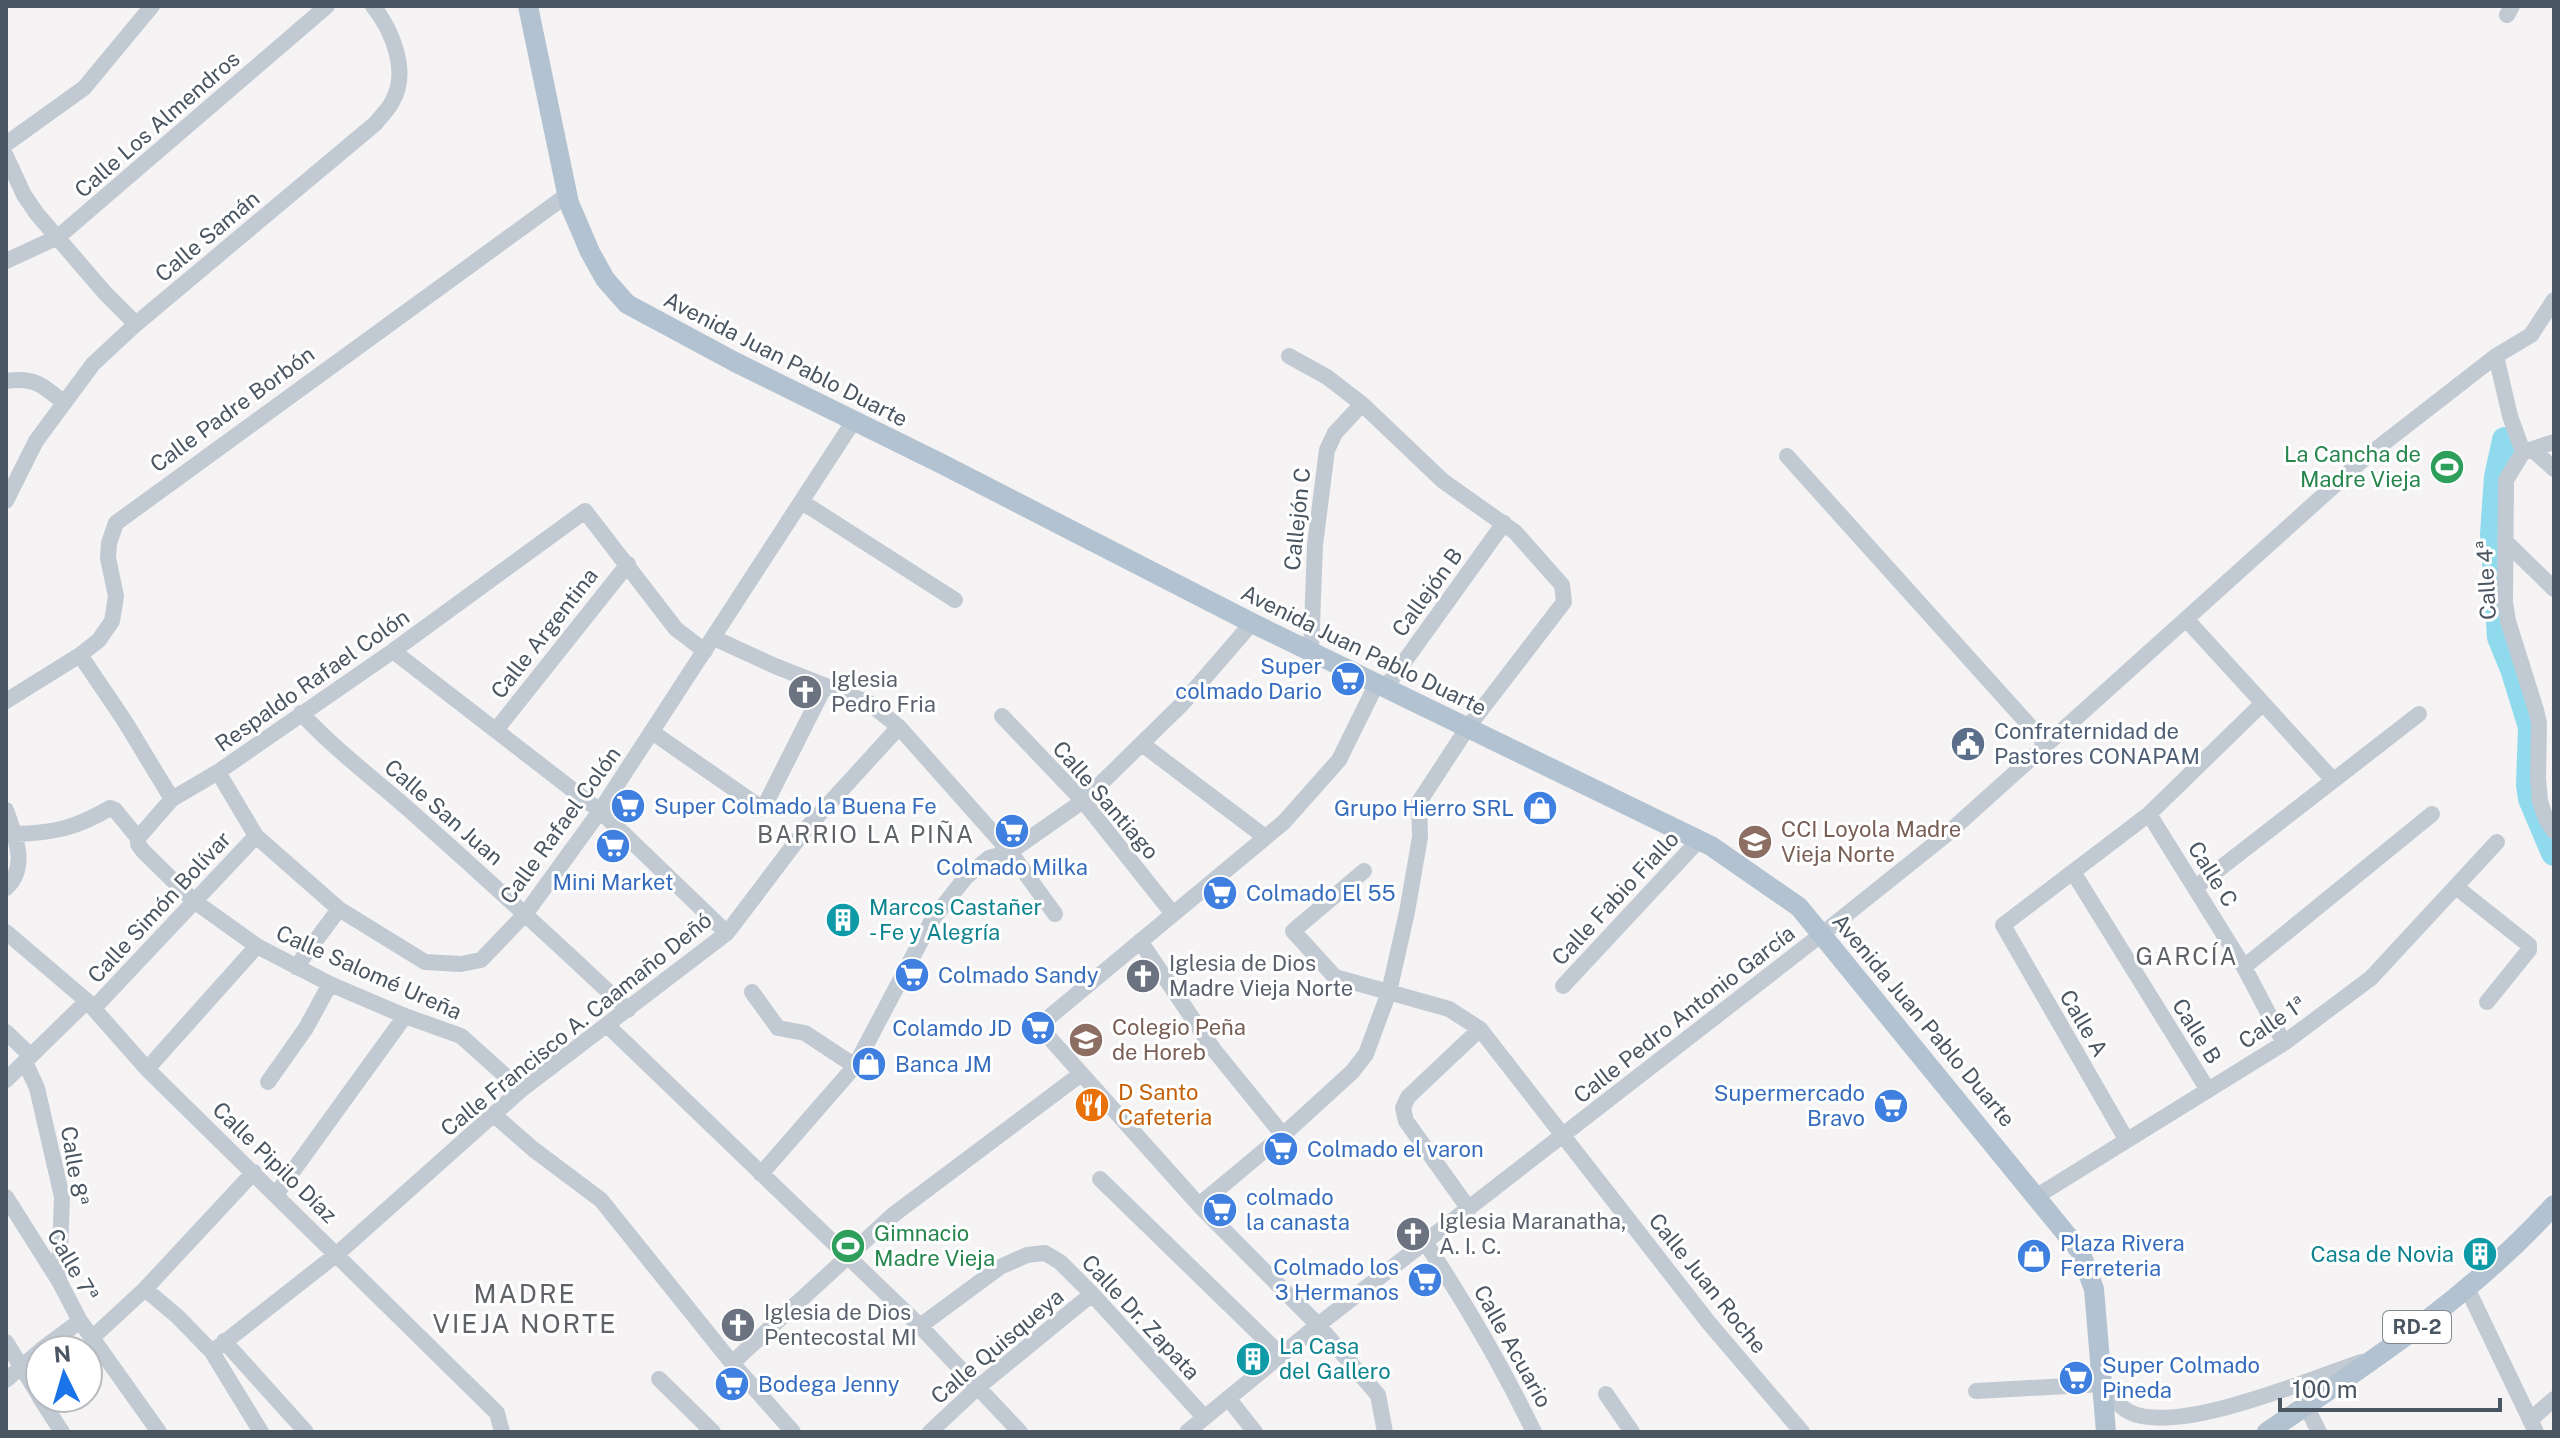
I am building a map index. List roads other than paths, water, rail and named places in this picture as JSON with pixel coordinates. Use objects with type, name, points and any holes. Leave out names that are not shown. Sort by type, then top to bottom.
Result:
[{"type":"main road","name":"Avenida Juan Pablo Duarte","points":[[528,6],[567,195],[590,252],[605,279],[627,304],[1252,623],[1699,840],[1799,907],[2080,1251],[2094,1289],[2106,1432]]},
{"type":"main road","name":"RD-2","points":[[2267,1432],[2381,1355],[2467,1288],[2554,1205]]},
{"type":"street","points":[[6,144],[84,88],[152,6]]},
{"type":"street","name":"Calle Los Almendros","points":[[6,261],[58,237],[327,6]]},
{"type":"street","name":"Calle Samán","points":[[6,501],[36,441],[93,364],[136,324],[376,123],[393,102],[398,87],[395,43],[373,6]]},
{"type":"street","points":[[6,156],[24,195],[105,293],[136,324]]},
{"type":"street","name":"Calle Padre Borbón","points":[[6,701],[80,655],[99,640],[112,621],[116,596],[108,558],[116,523],[567,195]]},
{"type":"street","name":"Calle Pedro Antonio García","points":[[1187,1432],[1318,1325],[1947,834],[2366,457],[2496,356],[2531,335],[2554,300]]},
{"type":"street","points":[[1199,1205],[1283,1135],[1352,1072],[1366,1054],[1389,992],[1407,912],[1420,837],[1419,802],[1468,727],[1564,602],[1562,585],[1504,523],[1443,481],[1362,404],[1327,377],[1289,356]]},
{"type":"street","points":[[2496,356],[2510,416],[2528,450],[2554,469]]},
{"type":"street","points":[[6,381],[20,379],[42,383],[64,403]]},
{"type":"street","name":"Callejón C","points":[[1311,652],[1315,545],[1327,450],[1335,433],[1362,404]]},
{"type":"street","name":"Calle Rafael Colón","points":[[218,772],[256,836],[339,909],[425,962],[461,964],[481,960],[526,913],[600,811],[853,422]]},
{"type":"street","points":[[2528,450],[2554,442]]},
{"type":"street","name":"Calle 4ª","points":[[2528,450],[2506,480],[2504,585],[2508,621],[2539,723],[2540,801],[2554,831]]},
{"type":"street","points":[[1787,456],[2046,744]]},
{"type":"street","points":[[802,502],[955,600]]},
{"type":"street","name":"Respaldo Rafael Colón","points":[[138,838],[172,799],[218,772],[393,651],[585,511],[628,564]]},
{"type":"street","name":"Callejón B","points":[[1081,1074],[1045,1033],[1041,1024],[1284,822],[1339,760],[1381,685],[1504,523]]},
{"type":"street","points":[[2505,541],[2554,589]]},
{"type":"street","points":[[628,564],[676,629],[710,645],[869,703],[899,727],[1010,852],[1055,914]]},
{"type":"street","name":"Calle Argentina","points":[[496,730],[628,564]]},
{"type":"street","points":[[2186,619],[2333,780]]},
{"type":"street","points":[[761,1174],[855,1066],[918,930],[932,920],[966,877],[989,858],[1010,852],[1083,801],[1182,704],[1252,623]]},
{"type":"street","points":[[393,651],[600,811],[727,933]]},
{"type":"street","points":[[80,655],[172,799]]},
{"type":"street","points":[[652,732],[763,809],[825,686]]},
{"type":"street","points":[[2073,872],[2149,814],[2263,703]]},
{"type":"street","points":[[2536,710],[2554,723]]},
{"type":"street","name":"Calle San Juan","points":[[301,713],[325,739],[526,913],[628,1010]]},
{"type":"street","points":[[2196,887],[2419,714]]},
{"type":"street","name":"Calle Santiago","points":[[1002,716],[1083,801],[1173,914]]},
{"type":"street","name":"Calle Francisco A. Caamaño Deñó","points":[[218,1347],[337,1254],[521,1090],[727,933],[805,830],[899,727]]},
{"type":"street","points":[[1142,744],[1265,837]]},
{"type":"street","points":[[15,834],[49,833],[69,828],[110,808],[138,838],[143,851],[194,901]]},
{"type":"street","points":[[6,810],[15,834],[19,860],[17,875],[6,888]]},
{"type":"street","name":"Calle C","points":[[2149,814],[2244,967],[2284,1043]]},
{"type":"street","points":[[2244,967],[2432,814]]},
{"type":"street","name":"Calle Simón Bolívar","points":[[6,1080],[90,1005],[256,836]]},
{"type":"street","name":"Calle Fabio Fiallo","points":[[1563,986],[1699,840]]},
{"type":"street","name":"Calle 1ª","points":[[2037,1196],[2284,1043],[2371,978],[2497,842]]},
{"type":"street","name":"Calle Juan Roche","points":[[1364,871],[1293,931],[1335,977],[1449,1009],[1480,1029],[1709,1323],[1802,1432]]},
{"type":"street","name":"Calle A","points":[[2073,872],[2006,921],[2004,928],[2126,1139]]},
{"type":"street","name":"Calle B","points":[[2073,872],[2208,1090]]},
{"type":"street","points":[[2456,887],[2529,945],[2529,950],[2487,1002]]},
{"type":"street","name":"Calle Salomé Ureña","points":[[194,901],[257,946],[296,967],[405,1016],[461,1036],[521,1090]]},
{"type":"street","points":[[296,967],[339,909]]},
{"type":"street","name":"Calle Pipilo Díaz","points":[[6,932],[90,1005],[147,1069],[277,1193],[497,1413],[502,1432]]},
{"type":"street","points":[[1140,941],[1214,1050],[1283,1135]]},
{"type":"street","points":[[147,1069],[257,946]]},
{"type":"street","points":[[268,1082],[306,1028],[330,984]]},
{"type":"street","points":[[752,992],[778,1028],[805,1033],[855,1066]]},
{"type":"street","points":[[277,1193],[405,1016]]},
{"type":"street","points":[[607,1025],[849,1256],[1020,1432]]},
{"type":"street","points":[[1469,1209],[1406,1121],[1403,1108],[1408,1097],[1480,1029]]},
{"type":"street","name":"Calle 8ª","points":[[6,1032],[28,1059],[62,1197],[59,1281]]},
{"type":"street","points":[[732,1363],[893,1215],[1081,1074],[1199,1205],[1318,1325],[1378,1395],[1385,1432]]},
{"type":"street","points":[[493,1114],[533,1149],[601,1200],[732,1363],[793,1432]]},
{"type":"street","points":[[96,1334],[145,1289],[254,1172]]},
{"type":"street","points":[[1100,1179],[1281,1355]]},
{"type":"street","name":"Calle 7ª","points":[[6,1197],[89,1334]]},
{"type":"street","name":"Calle Acuario","points":[[1425,1242],[1499,1361],[1534,1432]]},
{"type":"street","name":"Calle Dr. Zapata","points":[[920,1326],[1000,1267],[1034,1253],[1051,1255],[1092,1294],[1204,1417]]},
{"type":"street","points":[[2467,1288],[2533,1426],[2554,1399]]},
{"type":"street","points":[[145,1289],[218,1347],[306,1432]]},
{"type":"street","name":"Calle Quisqueya","points":[[930,1432],[977,1388],[1092,1294]]},
{"type":"street","points":[[62,1334],[80,1321]]},
{"type":"street","points":[[6,1342],[24,1372]]},
{"type":"street","points":[[218,1347],[261,1432]]},
{"type":"street","name":"Calle 7ª","points":[[104,1355],[159,1432]]},
{"type":"street","points":[[1976,1391],[2103,1384],[2115,1401],[2134,1414],[2176,1418],[2264,1395],[2381,1355]]},
{"type":"street","points":[[6,1380],[24,1362]]},
{"type":"street","points":[[659,1379],[713,1432]]},
{"type":"street","points":[[1606,1394],[1632,1432]]},
{"type":"street","points":[[1228,1398],[1255,1432]]},
{"type":"street","points":[[2306,1406],[2319,1432]]},
{"type":"street","points":[[50,1414],[62,1432]]},
{"type":"waterway","points":[[2505,440],[2497,477],[2493,534],[2500,637],[2531,727],[2531,799],[2554,853]]},
{"type":"place","name":"La Cancha de Madre Vieja","points":[[2447,467]]},
{"type":"place","name":"Super colmado Dario","points":[[1348,679]]},
{"type":"place","name":"Iglesia Pedro Fria","points":[[805,692]]},
{"type":"place","name":"Confraternidad de Pastores CONAPAM","points":[[1968,744]]},
{"type":"place","name":"Super Colmado la Buena Fe","points":[[628,806]]},
{"type":"place","name":"Grupo Hierro SRL","points":[[1540,808]]},
{"type":"place","name":"Colmado Milka","points":[[1012,831]]},
{"type":"place","name":"CCI Loyola Madre Vieja Norte","points":[[1755,842]]},
{"type":"place","name":"Mini Market","points":[[613,846]]},
{"type":"place","name":"Colmado El 55","points":[[1220,893]]},
{"type":"place","name":"Marcos Castañer - Fe y Alegría","points":[[843,920]]},
{"type":"place","name":"Colmado Sandy","points":[[912,975]]},
{"type":"place","name":"Iglesia de Dios Madre Vieja Norte","points":[[1143,976]]},
{"type":"place","name":"Colamdo JD","points":[[1038,1028]]},
{"type":"place","name":"Colegio Peña de Horeb","points":[[1086,1040]]},
{"type":"place","name":"Banca JM","points":[[869,1064]]},
{"type":"place","name":"D Santo Cafeteria","points":[[1092,1105]]},
{"type":"place","name":"Supermercado Bravo","points":[[1891,1106]]},
{"type":"place","name":"Colmado el varon","points":[[1281,1149]]},
{"type":"place","name":"colmado la canasta","points":[[1220,1210]]},
{"type":"place","name":"Iglesia Maranatha, A. I. C.","points":[[1413,1234]]},
{"type":"place","name":"Gimnacio Madre Vieja","points":[[848,1246]]},
{"type":"place","name":"Casa de Novia","points":[[2480,1254]]},
{"type":"place","name":"Plaza Rivera Ferreteria","points":[[2034,1256]]},
{"type":"place","name":"Colmado los 3 Hermanos","points":[[1425,1280]]},
{"type":"place","name":"Iglesia de Dios Pentecostal MI","points":[[738,1325]]},
{"type":"place","name":"La Casa del Gallero","points":[[1253,1359]]},
{"type":"place","name":"Super Colmado Pineda","points":[[2076,1378]]},
{"type":"place","name":"Bodega Jenny","points":[[732,1384]]},
{"type":"district","name":"BARRIO LA PIÑA","points":[[866,835]]},
{"type":"district","name":"GARCÍA","points":[[2187,957]]},
{"type":"district","name":"MADRE VIEJA NORTE","points":[[525,1309]]}]
